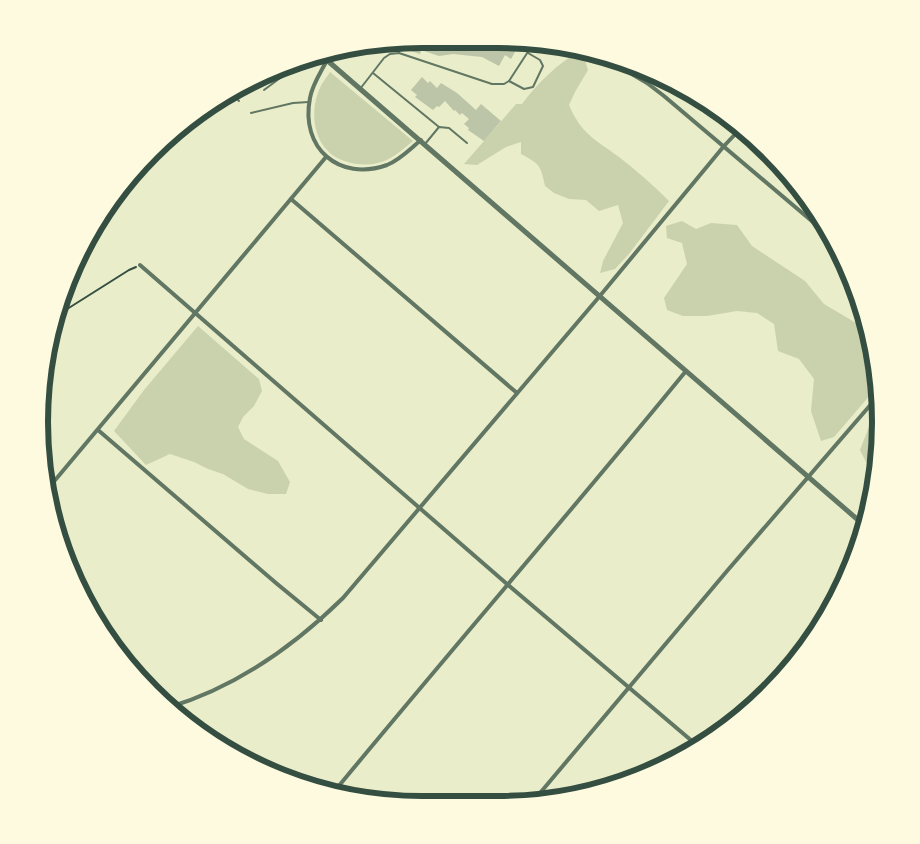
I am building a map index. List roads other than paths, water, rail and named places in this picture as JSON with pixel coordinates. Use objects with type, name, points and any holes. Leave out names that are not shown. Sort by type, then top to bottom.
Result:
[{"type":"street","points":[[423,142],[395,161],[371,169],[343,166],[326,157],[316,145],[312,136],[308,115],[312,90],[327,60],[423,142],[599,297],[859,521]]},
{"type":"street","points":[[621,68],[658,91],[698,123],[816,225]]},
{"type":"street","points":[[176,705],[211,692],[253,670],[294,642],[321,620],[353,587],[736,133]]},
{"type":"street","points":[[53,483],[326,157]]},
{"type":"street","points":[[291,199],[516,393]]},
{"type":"street","points":[[140,265],[506,584],[692,741]]},
{"type":"street","points":[[338,787],[506,584],[607,468],[686,371]]},
{"type":"street","points":[[539,794],[872,402]]},
{"type":"street","points":[[98,430],[321,620]]},
{"type":"lane","points":[[398,48],[399,53]]},
{"type":"lane","points":[[360,89],[384,58],[390,54],[399,53],[492,84],[504,84],[509,81],[530,49]]},
{"type":"lane","points":[[509,81],[524,89],[533,86],[542,66],[540,60],[528,53]]},
{"type":"lane","points":[[372,73],[439,127],[449,128],[467,143]]},
{"type":"lane","points":[[264,90],[284,74]]},
{"type":"lane","points":[[236,98],[239,101]]},
{"type":"lane","points":[[251,113],[293,103],[309,102]]},
{"type":"lane","points":[[423,142],[439,127]]}]
